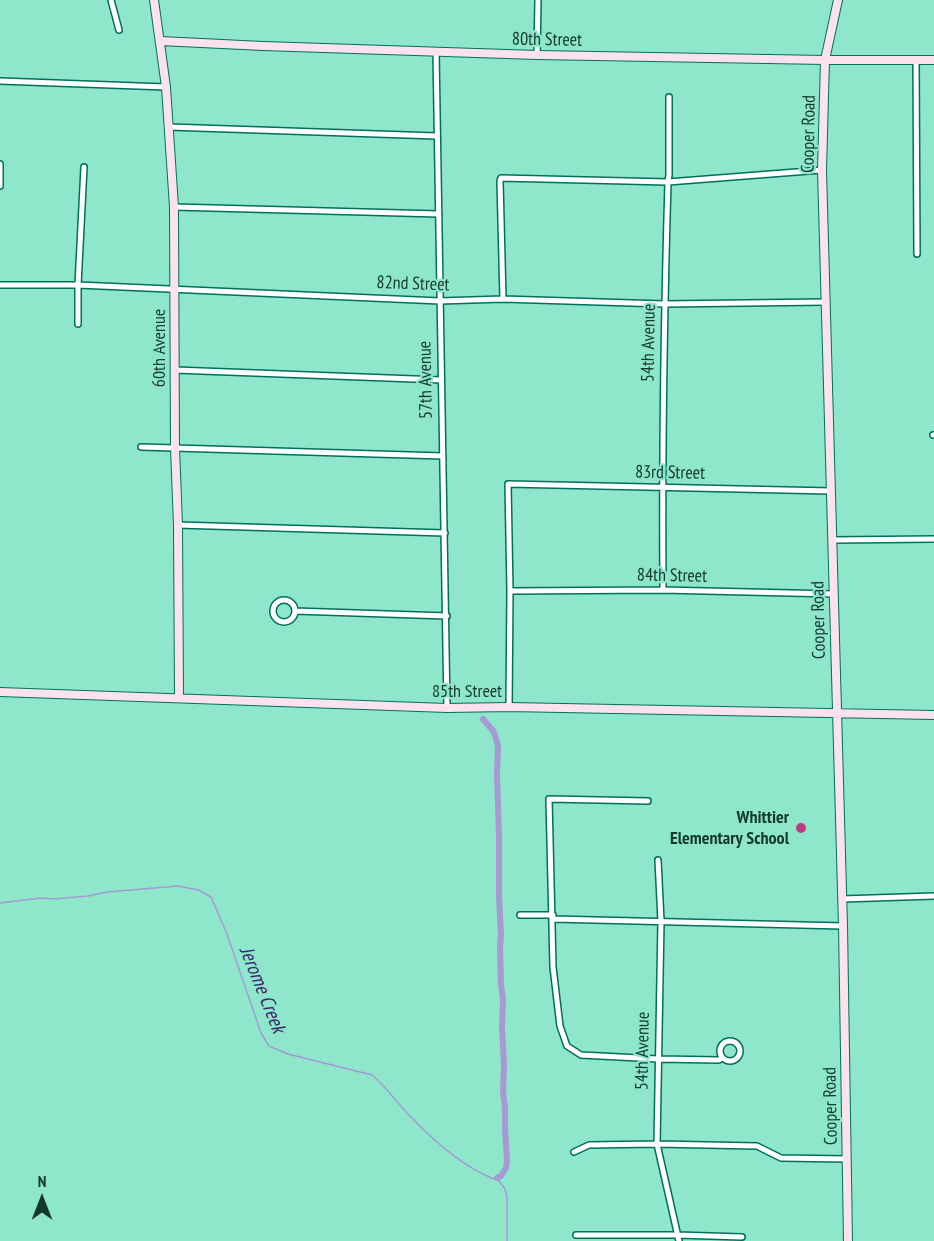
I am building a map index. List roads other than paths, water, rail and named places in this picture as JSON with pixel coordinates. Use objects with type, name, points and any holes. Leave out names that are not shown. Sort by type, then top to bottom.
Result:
[{"type":"street","points":[[111,0],[119,30]]},
{"type":"street","name":"60th Avenue","points":[[154,0],[166,87],[174,207],[179,698]]},
{"type":"street","points":[[537,55],[538,0]]},
{"type":"street","name":"Cooper Road","points":[[838,0],[825,60],[822,170],[843,926],[848,1241]]},
{"type":"street","name":"80th Street","points":[[160,41],[537,55],[934,60]]},
{"type":"street","name":"57th Avenue","points":[[436,52],[447,708]]},
{"type":"street","points":[[916,59],[917,254]]},
{"type":"street","points":[[0,81],[166,87]]},
{"type":"street","name":"54th Avenue","points":[[663,590],[664,304],[669,175],[669,97]]},
{"type":"street","points":[[169,127],[437,135]]},
{"type":"street","points":[[0,164],[0,186]]},
{"type":"street","points":[[78,324],[84,167]]},
{"type":"street","points":[[503,299],[501,178],[668,182],[822,170]]},
{"type":"street","points":[[174,207],[439,214]]},
{"type":"street","name":"82nd Street","points":[[0,285],[78,285],[440,301],[503,299],[664,304],[825,302]]},
{"type":"street","points":[[175,370],[441,380]]},
{"type":"street","points":[[141,447],[443,456]]},
{"type":"street","name":"83rd Street","points":[[510,591],[508,484],[831,491]]},
{"type":"street","points":[[178,525],[445,533]]},
{"type":"street","points":[[832,540],[934,539]]},
{"type":"street","name":"84th Street","points":[[510,591],[663,590],[833,594]]},
{"type":"street","points":[[509,707],[510,591]]},
{"type":"street","points":[[283,600],[292,605],[295,611],[292,618],[286,622],[275,619],[272,612],[274,605],[283,600]]},
{"type":"street","points":[[295,611],[447,616]]},
{"type":"street","name":"85th Street","points":[[0,692],[447,708],[509,707],[934,715]]},
{"type":"street","points":[[648,801],[549,799],[554,967],[560,1026],[567,1046],[580,1055],[658,1059],[719,1060],[722,1058]]},
{"type":"street","name":"54th Avenue","points":[[658,860],[661,921],[657,1144],[678,1238]]},
{"type":"street","points":[[842,899],[934,896]]},
{"type":"street","points":[[520,915],[843,926]]},
{"type":"street","points":[[574,1152],[589,1144],[757,1146],[781,1158],[847,1159]]},
{"type":"street","points":[[576,1235],[742,1238]]},
{"type":"waterway","points":[[483,719],[494,732],[498,746],[503,1091],[507,1160],[506,1168],[497,1178]]},
{"type":"waterway","name":"Jerome Creek","points":[[0,903],[178,886],[199,890],[211,897],[227,934],[261,1033],[269,1046],[288,1054],[372,1075],[441,1145],[472,1168],[494,1179],[497,1178],[505,1189],[507,1197],[507,1241]]},
{"type":"place","name":"Whittier Elementary School","points":[[801,828]]}]
